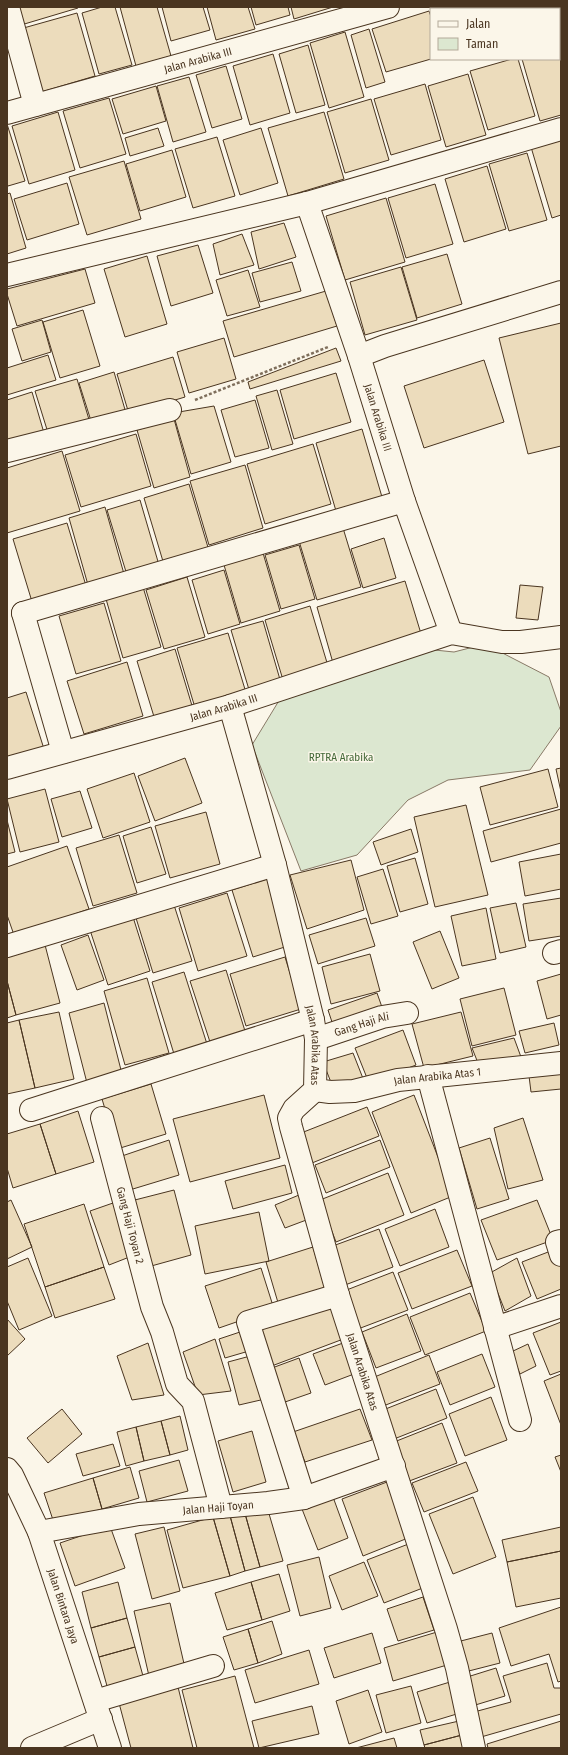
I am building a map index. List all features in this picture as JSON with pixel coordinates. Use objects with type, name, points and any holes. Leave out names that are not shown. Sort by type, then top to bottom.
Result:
[{"type":"street","points":[[8,7],[35,105]]},
{"type":"street","name":"Jalan Arabika III","points":[[7,113],[388,7]]},
{"type":"street","points":[[7,275],[307,203],[561,129]]},
{"type":"street","name":"Jalan Arabika III","points":[[307,203],[356,346],[404,501],[451,633]]},
{"type":"street","points":[[356,346],[385,346],[561,292]]},
{"type":"street","points":[[7,450],[170,410]]},
{"type":"street","points":[[63,752],[15,610],[404,501]]},
{"type":"street","name":"Jalan Arabika III","points":[[7,768],[230,706],[451,633],[502,642],[521,642],[561,637]]},
{"type":"street","name":"Jalan Arabika Atas","points":[[230,706],[275,864],[315,1029],[315,1090],[294,1109],[289,1118],[338,1295],[446,1629],[457,1668],[474,1748]]},
{"type":"street","points":[[7,946],[275,864]]},
{"type":"street","name":"Gang Haji Ali","points":[[31,1110],[315,1029],[407,1013]]},
{"type":"street","name":"Jalan Arabika Atas 1","points":[[315,1090],[330,1092],[354,1091],[398,1080],[428,1076],[561,1064]]},
{"type":"street","points":[[428,1076],[520,1420]]},
{"type":"street","name":"Gang Haji Toyan 2","points":[[102,1118],[152,1307],[162,1332],[177,1384],[194,1401],[221,1507]]},
{"type":"street","points":[[561,1241],[557,1242],[561,1255]]},
{"type":"street","points":[[304,1498],[248,1322],[338,1295]]},
{"type":"street","points":[[495,1328],[561,1306]]},
{"type":"street","name":"Jalan Haji Toyan","points":[[38,1532],[139,1514],[268,1503],[304,1498],[394,1466]]},
{"type":"street","name":"Jalan Bintara Jaya","points":[[7,1469],[12,1475],[38,1532],[110,1748]]},
{"type":"street","points":[[32,1748],[98,1710],[213,1666]]},
{"type":"path","points":[[170,410],[356,346]]},
{"type":"green space","name":"RPTRA Arabika","points":[[485,644],[549,677],[561,712],[561,726],[530,770],[448,780],[408,800],[357,855],[301,871],[252,745],[283,694],[415,648],[454,652]]},
{"type":"building","points":[[16,7],[78,7],[78,8],[21,25]]},
{"type":"building","points":[[102,7],[115,7],[132,65],[99,74],[82,13]]},
{"type":"building","points":[[120,7],[157,7],[171,56],[136,66]]},
{"type":"building","points":[[162,7],[203,7],[210,30],[171,41]]},
{"type":"building","points":[[207,7],[248,7],[255,29],[216,40]]},
{"type":"building","points":[[251,7],[288,7],[290,15],[256,25]]},
{"type":"building","points":[[291,7],[333,7],[294,19]]},
{"type":"building","points":[[437,7],[470,7],[470,8],[435,8]]},
{"type":"building","points":[[475,7],[502,8],[476,8]]},
{"type":"building","points":[[505,7],[522,8],[506,8]]},
{"type":"building","points":[[561,7],[561,33],[560,8],[526,8]]},
{"type":"building","points":[[429,11],[430,59],[386,72],[372,29]]},
{"type":"building","points":[[77,13],[95,76],[38,93],[20,29]]},
{"type":"building","points":[[369,29],[385,82],[366,88],[351,35]]},
{"type":"building","points":[[345,32],[364,97],[329,108],[310,43]]},
{"type":"building","points":[[561,43],[561,115],[540,121],[522,60],[560,60]]},
{"type":"building","points":[[308,45],[325,105],[296,113],[279,54]]},
{"type":"building","points":[[273,54],[290,113],[250,125],[233,66]]},
{"type":"building","points":[[508,60],[518,60],[535,116],[488,130],[470,71]]},
{"type":"building","points":[[226,66],[242,119],[212,128],[196,75]]},
{"type":"building","points":[[468,74],[486,135],[446,147],[428,86]]},
{"type":"building","points":[[189,77],[206,132],[173,142],[157,86]]},
{"type":"building","points":[[425,84],[441,140],[391,155],[374,99]]},
{"type":"building","points":[[156,86],[166,121],[123,134],[112,99]]},
{"type":"building","points":[[109,98],[126,154],[80,168],[63,111]]},
{"type":"building","points":[[371,99],[389,160],[345,173],[327,112]]},
{"type":"building","points":[[58,112],[75,170],[29,184],[12,126]]},
{"type":"building","points":[[324,112],[344,179],[288,196],[268,128]]},
{"type":"building","points":[[7,124],[25,181],[8,186],[7,184]]},
{"type":"building","points":[[158,128],[164,146],[130,156],[125,138]]},
{"type":"building","points":[[261,128],[278,183],[240,195],[223,140]]},
{"type":"building","points":[[217,137],[235,196],[193,208],[175,149]]},
{"type":"building","points":[[561,138],[561,215],[552,218],[531,147]]},
{"type":"building","points":[[172,150],[186,197],[140,211],[126,164]]},
{"type":"building","points":[[527,153],[547,220],[509,231],[489,164]]},
{"type":"building","points":[[124,161],[141,219],[87,235],[69,177]]},
{"type":"building","points":[[487,166],[506,229],[464,242],[445,179]]},
{"type":"building","points":[[67,183],[79,224],[27,240],[14,199]]},
{"type":"building","points":[[435,184],[453,244],[406,258],[388,198]]},
{"type":"building","points":[[10,193],[26,248],[7,254],[7,194]]},
{"type":"building","points":[[386,198],[405,262],[345,280],[326,216]]},
{"type":"building","points":[[284,223],[296,257],[259,269],[251,232]]},
{"type":"building","points":[[242,234],[254,265],[220,275],[213,244]]},
{"type":"building","points":[[198,245],[213,293],[171,306],[157,256]]},
{"type":"building","points":[[447,254],[462,304],[417,318],[402,267]]},
{"type":"building","points":[[147,256],[167,324],[125,337],[104,269]]},
{"type":"building","points":[[292,262],[301,291],[260,302],[252,273]]},
{"type":"building","points":[[401,267],[417,320],[365,335],[350,282]]},
{"type":"building","points":[[85,269],[95,303],[17,326],[7,294],[7,289]]},
{"type":"building","points":[[248,270],[260,307],[227,316],[216,280]]},
{"type":"building","points":[[326,291],[337,326],[234,357],[223,321]]},
{"type":"building","points":[[83,310],[100,366],[60,378],[43,322]]},
{"type":"building","points":[[42,320],[51,352],[22,361],[12,329]]},
{"type":"building","points":[[561,323],[561,446],[528,454],[499,338]]},
{"type":"building","points":[[224,338],[236,379],[189,393],[177,352]]},
{"type":"building","points":[[336,348],[341,361],[250,389],[248,382]]},
{"type":"building","points":[[48,355],[56,380],[7,395],[7,368]]},
{"type":"building","points":[[173,357],[185,397],[129,414],[117,374]]},
{"type":"building","points":[[484,360],[504,422],[424,448],[404,386]]},
{"type":"building","points":[[114,372],[126,413],[92,424],[79,383]]},
{"type":"building","points":[[336,373],[351,422],[294,439],[280,390]]},
{"type":"building","points":[[77,379],[90,423],[49,436],[35,391]]},
{"type":"building","points":[[277,390],[293,444],[272,450],[256,396]]},
{"type":"building","points":[[32,392],[44,433],[7,440],[7,400]]},
{"type":"building","points":[[255,400],[269,448],[235,457],[221,410]]},
{"type":"building","points":[[214,406],[231,462],[191,474],[173,413]]},
{"type":"building","points":[[174,419],[190,477],[154,488],[137,430]]},
{"type":"building","points":[[362,429],[382,497],[336,511],[316,443]]},
{"type":"building","points":[[136,434],[151,486],[81,507],[65,455]]},
{"type":"building","points":[[313,444],[331,504],[265,524],[247,464]]},
{"type":"building","points":[[62,451],[80,511],[7,533],[7,468]]},
{"type":"building","points":[[245,465],[263,528],[209,545],[190,481]]},
{"type":"building","points":[[189,484],[210,554],[165,568],[144,498]]},
{"type":"building","points":[[140,500],[159,565],[127,575],[107,510]]},
{"type":"building","points":[[105,507],[126,581],[90,592],[69,518]]},
{"type":"building","points":[[67,523],[87,589],[33,605],[13,539]]},
{"type":"building","points":[[343,528],[361,587],[317,600],[299,541]]},
{"type":"building","points":[[384,538],[396,578],[363,588],[351,549]]},
{"type":"building","points":[[299,545],[315,599],[281,609],[265,555]]},
{"type":"building","points":[[263,553],[280,611],[241,623],[224,565]]},
{"type":"building","points":[[224,570],[240,624],[208,634],[192,580]]},
{"type":"building","points":[[187,577],[205,637],[164,649],[146,590]]},
{"type":"building","points":[[405,581],[422,637],[333,663],[317,607]]},
{"type":"building","points":[[520,585],[543,587],[538,620],[516,618]]},
{"type":"building","points":[[143,587],[161,647],[123,658],[106,599]]},
{"type":"building","points":[[104,603],[121,661],[76,674],[59,616]]},
{"type":"building","points":[[310,606],[328,666],[283,680],[265,620]]},
{"type":"building","points":[[263,621],[281,683],[250,693],[231,630]]},
{"type":"building","points":[[228,633],[247,696],[196,711],[177,648]]},
{"type":"building","points":[[175,649],[193,709],[155,720],[137,661]]},
{"type":"building","points":[[127,662],[143,716],[84,734],[67,681]]},
{"type":"building","points":[[26,692],[44,749],[7,760],[7,698]]},
{"type":"building","points":[[185,758],[202,803],[155,821],[138,776]]},
{"type":"building","points":[[561,768],[561,792],[556,769]]},
{"type":"building","points":[[548,769],[558,807],[490,825],[480,787]]},
{"type":"building","points":[[134,773],[150,822],[103,838],[87,789]]},
{"type":"building","points":[[45,789],[59,842],[20,852],[7,799]]},
{"type":"building","points":[[80,791],[92,828],[62,837],[51,799]]},
{"type":"building","points":[[466,805],[488,895],[435,907],[414,817]]},
{"type":"building","points":[[561,809],[561,843],[491,862],[483,831]]},
{"type":"building","points":[[206,812],[220,864],[170,878],[155,826]]},
{"type":"building","points":[[7,820],[15,852],[7,854]]},
{"type":"building","points":[[151,827],[166,874],[137,883],[123,836]]},
{"type":"building","points":[[411,829],[418,852],[381,865],[373,842]]},
{"type":"building","points":[[119,835],[137,893],[93,906],[76,848]]},
{"type":"building","points":[[67,846],[89,909],[14,935],[7,915],[7,867]]},
{"type":"building","points":[[561,854],[561,889],[525,896],[519,862]]},
{"type":"building","points":[[415,858],[428,904],[400,912],[387,866]]},
{"type":"building","points":[[351,860],[364,910],[307,929],[290,875]]},
{"type":"building","points":[[383,869],[398,916],[371,924],[357,877]]},
{"type":"building","points":[[267,879],[288,946],[253,957],[232,890]]},
{"type":"building","points":[[227,893],[247,956],[198,971],[179,908]]},
{"type":"building","points":[[561,898],[561,936],[529,941],[523,904]]},
{"type":"building","points":[[516,903],[526,947],[500,953],[490,908]]},
{"type":"building","points":[[174,905],[192,961],[153,973],[136,918]]},
{"type":"building","points":[[486,908],[496,959],[462,966],[451,916]]},
{"type":"building","points":[[133,917],[150,971],[108,985],[90,930]]},
{"type":"building","points":[[366,918],[375,946],[318,964],[309,935]]},
{"type":"building","points":[[440,931],[459,978],[432,989],[413,942]]},
{"type":"building","points":[[88,935],[104,980],[77,990],[61,945]]},
{"type":"building","points":[[44,941],[60,1003],[16,1015],[7,981],[7,951]]},
{"type":"building","points":[[370,954],[380,991],[331,1004],[322,967]]},
{"type":"building","points":[[285,957],[301,1009],[246,1026],[230,974]]},
{"type":"building","points":[[226,970],[245,1031],[210,1042],[190,981]]},
{"type":"building","points":[[184,972],[207,1044],[174,1054],[152,982]]},
{"type":"building","points":[[561,974],[561,1015],[547,1019],[537,981]]},
{"type":"building","points":[[147,978],[169,1053],[125,1065],[104,991]]},
{"type":"building","points":[[7,981],[16,1015],[7,1018]]},
{"type":"building","points":[[504,988],[516,1035],[472,1046],[460,999]]},
{"type":"building","points":[[377,993],[383,1010],[334,1028],[328,1010]]},
{"type":"building","points":[[104,1003],[122,1074],[87,1083],[69,1013]]},
{"type":"building","points":[[59,1012],[74,1079],[35,1088],[19,1020]]},
{"type":"building","points":[[461,1012],[473,1056],[424,1068],[412,1024]]},
{"type":"building","points":[[19,1020],[35,1088],[7,1094],[7,1023]]},
{"type":"building","points":[[554,1023],[559,1045],[525,1053],[519,1031]]},
{"type":"building","points":[[403,1030],[416,1065],[369,1083],[355,1048]]},
{"type":"building","points":[[514,1038],[521,1057],[480,1068],[472,1048]]},
{"type":"building","points":[[353,1053],[364,1081],[334,1090],[323,1062]]},
{"type":"building","points":[[561,1072],[561,1089],[531,1092],[529,1076]]},
{"type":"building","points":[[151,1084],[166,1134],[117,1149],[102,1099]]},
{"type":"building","points":[[264,1095],[280,1158],[190,1182],[173,1119]]},
{"type":"building","points":[[414,1095],[453,1196],[411,1213],[372,1112]]},
{"type":"building","points":[[367,1107],[379,1136],[307,1165],[296,1135]]},
{"type":"building","points":[[78,1111],[94,1162],[56,1174],[40,1124]]},
{"type":"building","points":[[523,1118],[543,1180],[508,1189],[494,1128]]},
{"type":"building","points":[[40,1124],[56,1174],[13,1188],[7,1168],[7,1134]]},
{"type":"building","points":[[490,1138],[509,1199],[477,1209],[459,1148]]},
{"type":"building","points":[[169,1140],[179,1175],[123,1192],[116,1158]]},
{"type":"building","points":[[380,1140],[390,1167],[326,1193],[315,1165]]},
{"type":"building","points":[[285,1165],[292,1193],[233,1209],[225,1181]]},
{"type":"building","points":[[388,1173],[404,1215],[336,1242],[320,1200]]},
{"type":"building","points":[[174,1190],[191,1255],[144,1268],[127,1202]]},
{"type":"building","points":[[299,1195],[309,1219],[285,1228],[275,1205]]},
{"type":"building","points":[[11,1200],[32,1247],[7,1259],[7,1202]]},
{"type":"building","points":[[537,1200],[553,1240],[497,1260],[481,1220]]},
{"type":"building","points":[[113,1203],[132,1256],[109,1265],[90,1211]]},
{"type":"building","points":[[84,1204],[104,1267],[45,1287],[24,1224]]},
{"type":"building","points":[[435,1209],[449,1247],[400,1266],[385,1229]]},
{"type":"building","points":[[259,1212],[269,1261],[205,1274],[195,1226]]},
{"type":"building","points":[[379,1229],[393,1267],[345,1285],[330,1247]]},
{"type":"building","points":[[313,1247],[326,1292],[279,1306],[266,1262]]},
{"type":"building","points":[[556,1249],[561,1261],[561,1289],[537,1299],[522,1262]]},
{"type":"building","points":[[457,1250],[472,1286],[412,1309],[398,1273]]},
{"type":"building","points":[[28,1258],[52,1316],[19,1330],[7,1301],[7,1267]]},
{"type":"building","points":[[517,1258],[531,1296],[505,1311],[490,1273]]},
{"type":"building","points":[[104,1267],[115,1299],[55,1318],[45,1287]]},
{"type":"building","points":[[261,1268],[274,1309],[219,1328],[205,1286]]},
{"type":"building","points":[[393,1272],[408,1310],[358,1329],[344,1291]]},
{"type":"building","points":[[470,1293],[486,1331],[425,1355],[410,1317]]},
{"type":"building","points":[[333,1302],[346,1338],[269,1367],[256,1331]]},
{"type":"building","points":[[407,1314],[421,1351],[376,1368],[362,1332]]},
{"type":"building","points":[[7,1319],[25,1339],[7,1356]]},
{"type":"building","points":[[561,1322],[561,1371],[550,1375],[533,1333]]},
{"type":"building","points":[[243,1331],[249,1351],[225,1358],[219,1339]]},
{"type":"building","points":[[215,1339],[231,1391],[198,1395],[183,1352]]},
{"type":"building","points":[[148,1343],[164,1395],[132,1400],[117,1356]]},
{"type":"building","points":[[343,1343],[354,1374],[325,1385],[313,1354]]},
{"type":"building","points":[[528,1344],[536,1366],[520,1374],[511,1352]]},
{"type":"building","points":[[482,1354],[495,1387],[450,1405],[437,1372]]},
{"type":"building","points":[[254,1355],[265,1399],[239,1405],[228,1362]]},
{"type":"building","points":[[429,1355],[440,1384],[378,1408],[367,1380]]},
{"type":"building","points":[[299,1358],[311,1393],[285,1402],[272,1368]]},
{"type":"building","points":[[561,1374],[561,1425],[544,1381]]},
{"type":"building","points":[[436,1389],[447,1418],[394,1439],[383,1410]]},
{"type":"building","points":[[491,1397],[507,1440],[465,1456],[449,1414]]},
{"type":"building","points":[[62,1409],[82,1434],[48,1463],[27,1438]]},
{"type":"building","points":[[360,1409],[372,1440],[305,1462],[293,1432]]},
{"type":"building","points":[[180,1416],[188,1450],[170,1455],[161,1421]]},
{"type":"building","points":[[161,1421],[170,1455],[144,1461],[136,1427]]},
{"type":"building","points":[[442,1423],[457,1463],[404,1483],[389,1444]]},
{"type":"building","points":[[136,1427],[144,1461],[126,1466],[117,1432]]},
{"type":"building","points":[[252,1431],[266,1482],[233,1492],[218,1441]]},
{"type":"building","points":[[113,1444],[120,1466],[83,1476],[76,1454]]},
{"type":"building","points":[[561,1455],[561,1472],[555,1457]]},
{"type":"building","points":[[179,1460],[188,1491],[147,1502],[139,1471]]},
{"type":"building","points":[[466,1462],[478,1491],[424,1512],[412,1483]]},
{"type":"building","points":[[130,1467],[139,1498],[102,1509],[93,1478]]},
{"type":"building","points":[[93,1478],[102,1509],[54,1523],[44,1493]]},
{"type":"building","points":[[387,1482],[408,1538],[363,1556],[342,1499]]},
{"type":"building","points":[[333,1497],[348,1538],[318,1550],[302,1509]]},
{"type":"building","points":[[473,1497],[496,1557],[453,1574],[429,1514]]},
{"type":"building","points":[[267,1507],[283,1561],[260,1567],[244,1510]]},
{"type":"building","points":[[244,1510],[260,1567],[245,1571],[229,1512]]},
{"type":"building","points":[[229,1512],[245,1571],[230,1576],[213,1517]]},
{"type":"building","points":[[213,1517],[230,1576],[183,1588],[167,1530]]},
{"type":"building","points":[[110,1526],[125,1568],[75,1586],[60,1543]]},
{"type":"building","points":[[164,1527],[180,1591],[152,1599],[135,1534]]},
{"type":"building","points":[[561,1527],[561,1551],[507,1562],[502,1540]]},
{"type":"building","points":[[411,1543],[428,1586],[384,1603],[367,1560]]},
{"type":"building","points":[[561,1551],[561,1598],[516,1607],[507,1562]]},
{"type":"building","points":[[319,1557],[331,1608],[300,1616],[287,1565]]},
{"type":"building","points":[[364,1562],[378,1596],[342,1610],[329,1576]]},
{"type":"building","points":[[279,1574],[290,1611],[262,1620],[251,1582]]},
{"type":"building","points":[[118,1582],[127,1618],[91,1628],[82,1592]]},
{"type":"building","points":[[251,1582],[262,1620],[227,1630],[215,1593]]},
{"type":"building","points":[[423,1597],[434,1630],[398,1641],[387,1609]]},
{"type":"building","points":[[170,1603],[185,1668],[149,1676],[134,1611]]},
{"type":"building","points":[[561,1607],[561,1681],[558,1682],[549,1654],[511,1666],[499,1628]]},
{"type":"building","points":[[127,1618],[135,1647],[99,1657],[91,1628]]},
{"type":"building","points":[[272,1621],[282,1654],[258,1663],[248,1629]]},
{"type":"building","points":[[248,1629],[258,1663],[234,1670],[223,1637]]},
{"type":"building","points":[[437,1632],[447,1665],[393,1681],[384,1648]]},
{"type":"building","points":[[372,1633],[381,1663],[334,1678],[324,1648]]},
{"type":"building","points":[[492,1633],[500,1663],[461,1673],[453,1643]]},
{"type":"building","points":[[135,1647],[143,1676],[107,1686],[99,1657]]},
{"type":"building","points":[[309,1650],[319,1684],[255,1703],[245,1670]]},
{"type":"building","points":[[547,1663],[554,1688],[561,1688],[561,1714],[481,1737],[474,1712],[511,1702],[503,1676]]},
{"type":"building","points":[[496,1668],[505,1696],[472,1706],[464,1678]]},
{"type":"building","points":[[235,1676],[254,1748],[197,1748],[182,1690]]},
{"type":"building","points":[[450,1682],[460,1713],[427,1723],[417,1692]]},
{"type":"building","points":[[411,1686],[421,1723],[386,1733],[376,1695]]},
{"type":"building","points":[[178,1687],[193,1748],[131,1748],[119,1703]]},
{"type":"building","points":[[368,1690],[382,1732],[349,1744],[336,1701]]},
{"type":"building","points":[[312,1706],[319,1734],[259,1748],[252,1721]]},
{"type":"building","points":[[459,1721],[462,1735],[424,1745],[420,1730]]},
{"type":"building","points":[[561,1721],[561,1748],[488,1748],[487,1744]]},
{"type":"building","points":[[462,1735],[466,1748],[425,1748],[424,1745]]},
{"type":"building","points":[[394,1738],[397,1748],[356,1748]]}]
